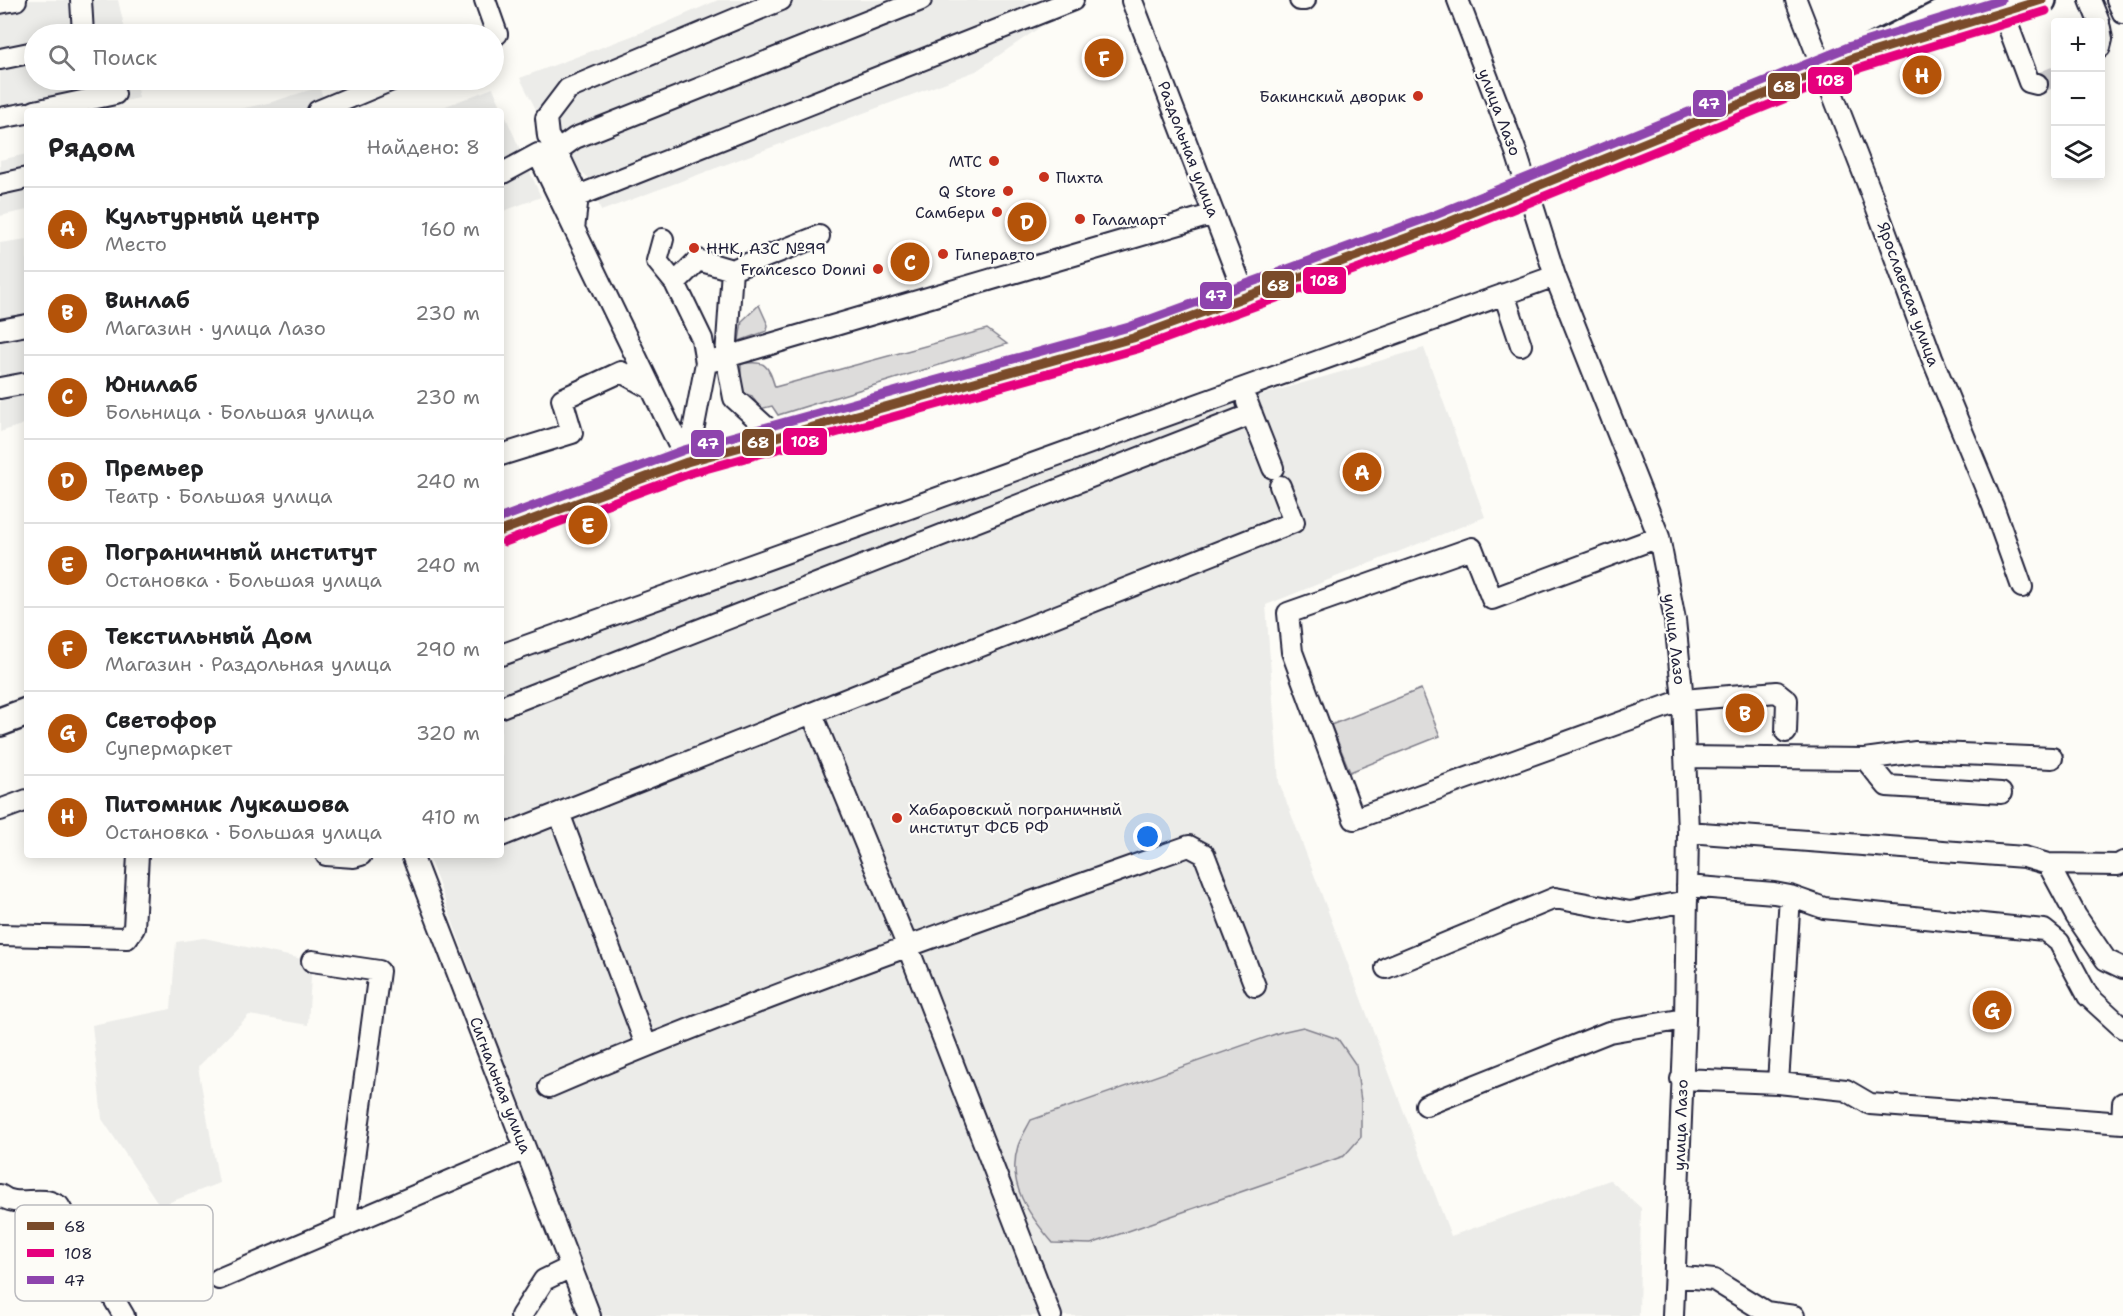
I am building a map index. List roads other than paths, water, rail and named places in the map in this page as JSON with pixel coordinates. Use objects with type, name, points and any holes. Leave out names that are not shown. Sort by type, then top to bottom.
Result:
[{"type":"highway","points":[[504,530],[687,462],[1133,338],[1246,298],[1529,191],[1823,71],[1856,57],[1969,0]]},
{"type":"highway","points":[[1856,57],[2042,0]]},
{"type":"highway","points":[[0,722],[24,713]]},
{"type":"street","points":[[0,3],[16,0]]},
{"type":"street","points":[[81,0],[82,24]]},
{"type":"street","points":[[485,0],[493,24]]},
{"type":"street","points":[[574,229],[578,196],[548,136],[546,118],[568,89],[782,0]]},
{"type":"street","points":[[557,151],[575,138],[921,0]]},
{"type":"street","points":[[578,196],[1073,0]]},
{"type":"street","name":"улица Лазо","points":[[1458,0],[1529,191],[1555,276],[1659,537],[1675,620],[1683,700],[1688,832],[1685,1019],[1673,1316]]},
{"type":"street","name":"Ярославская улица","points":[[1796,0],[1932,358],[1993,506],[2022,587]]},
{"type":"street","points":[[2090,0],[2097,18]]},
{"type":"street","points":[[2117,0],[2123,13]]},
{"type":"street","name":"Раздольная улица","points":[[1132,1],[1246,298]]},
{"type":"street","points":[[2003,12],[2029,82],[2037,84]]},
{"type":"street","points":[[0,59],[24,54]]},
{"type":"street","points":[[325,108],[368,90]]},
{"type":"street","points":[[49,108],[115,94]]},
{"type":"street","points":[[0,118],[24,114]]},
{"type":"street","points":[[504,172],[538,154],[687,462]]},
{"type":"street","points":[[0,184],[24,179]]},
{"type":"street","points":[[706,363],[1214,214]]},
{"type":"street","points":[[675,283],[698,260],[732,270],[819,237]]},
{"type":"street","points":[[663,239],[657,261],[675,283],[702,339],[706,363],[687,462]]},
{"type":"street","points":[[732,270],[726,356],[734,398],[777,437]]},
{"type":"street","points":[[504,654],[1555,276]]},
{"type":"street","points":[[1504,294],[1521,345]]},
{"type":"street","points":[[0,330],[24,326]]},
{"type":"street","points":[[504,454],[573,433],[562,399],[621,372],[652,389]]},
{"type":"street","points":[[0,388],[24,384]]},
{"type":"street","points":[[504,835],[1294,522],[1241,389]]},
{"type":"street","points":[[504,707],[1252,414]]},
{"type":"street","points":[[1659,537],[1492,599],[1472,548],[1288,613],[1292,652],[1354,819],[1683,700],[1777,692],[1787,700],[1786,732]]},
{"type":"street","points":[[812,714],[1052,1316]]},
{"type":"street","points":[[1685,757],[1865,759],[1916,752],[2052,758]]},
{"type":"street","points":[[1865,759],[1887,786],[2001,793]]},
{"type":"street","points":[[0,810],[24,801]]},
{"type":"street","points":[[559,813],[646,1046]]},
{"type":"street","points":[[1688,832],[2024,857],[2048,864],[2118,865],[2123,862]]},
{"type":"street","points":[[549,1087],[646,1046],[906,945],[1189,846],[1204,854],[1255,986]]},
{"type":"street","points":[[0,935],[127,938],[134,928],[138,858]]},
{"type":"street","name":"Сигнальная улица","points":[[413,858],[590,1316]]},
{"type":"street","points":[[2048,864],[2076,916],[2106,960],[2123,968]]},
{"type":"street","points":[[1386,968],[1555,897],[1630,912],[1687,894],[1774,893],[1824,908],[2044,930],[2059,942],[2088,996],[2123,1028]]},
{"type":"street","points":[[1778,1083],[1790,896]]},
{"type":"street","points":[[312,961],[379,971],[345,1226]]},
{"type":"street","points":[[1426,1105],[1609,1032],[1685,1019]]},
{"type":"street","points":[[1682,1079],[1778,1083],[1846,1090],[1870,1104],[2122,1123],[2123,1103]]},
{"type":"street","points":[[219,1279],[525,1149]]},
{"type":"street","points":[[0,1195],[15,1201],[47,1201],[57,1205]]},
{"type":"street","points":[[521,1316],[544,1280],[571,1267]]},
{"type":"street","points":[[1675,1276],[1714,1280],[1766,1312],[1794,1316]]},
{"type":"street","points":[[115,1301],[124,1316]]},
{"type":"tunnel","points":[[2037,84],[2051,78]]},
{"type":"place","name":"Текстильный Дом","points":[[1104,58]]},
{"type":"place","name":"Питомник Лукашова","points":[[1922,75]]},
{"type":"place","name":"Бакинский дворик","points":[[1418,96]]},
{"type":"place","name":"МТС","points":[[994,161]]},
{"type":"place","name":"Пихта","points":[[1044,177]]},
{"type":"place","name":"Q Store","points":[[1008,191]]},
{"type":"place","name":"Самбери","points":[[997,212]]},
{"type":"place","name":"Галамарт","points":[[1080,219]]},
{"type":"place","name":"Премьер","points":[[1027,222]]},
{"type":"place","name":"ННК, АЗС №99","points":[[694,248]]},
{"type":"place","name":"Гиперавто","points":[[943,254]]},
{"type":"place","name":"Юнилаб","points":[[910,262]]},
{"type":"place","name":"Francesco Donni","points":[[878,269]]},
{"type":"place","name":"Культурный центр","points":[[1362,472]]},
{"type":"place","name":"Пограничный институт","points":[[588,525]]},
{"type":"place","name":"Винлаб","points":[[1745,713]]},
{"type":"place","name":"Хабаровский пограничный институт ФСБ РФ","points":[[897,818]]},
{"type":"place","name":"Светофор","points":[[1992,1010]]}]
